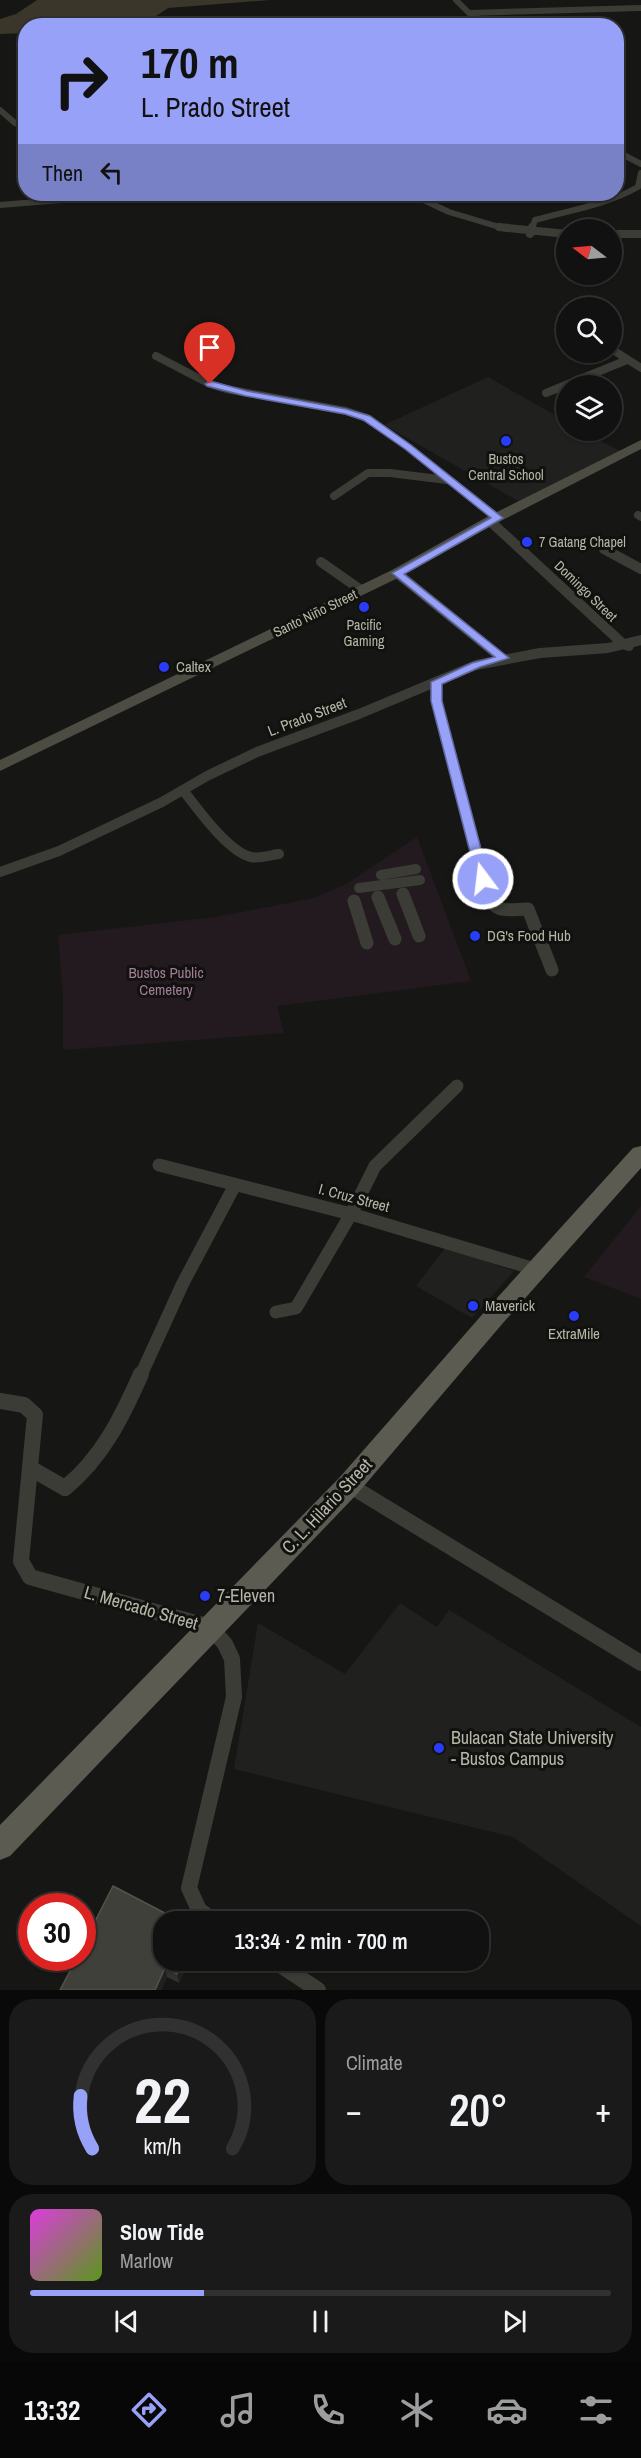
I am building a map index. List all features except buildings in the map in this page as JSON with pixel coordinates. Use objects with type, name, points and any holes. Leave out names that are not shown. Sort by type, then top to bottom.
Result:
[{"type":"main road","name":"C. L. Hilario Street","points":[[0,1846],[349,1485],[495,1316],[641,1154]]},
{"type":"street","points":[[456,0],[477,18]]},
{"type":"street","points":[[469,13],[641,8]]},
{"type":"street","points":[[0,110],[18,124]]},
{"type":"street","points":[[624,155],[641,164]]},
{"type":"street","points":[[624,194],[638,187],[641,173]]},
{"type":"street","points":[[0,205],[49,201]]},
{"type":"street","points":[[428,201],[482,224],[530,234],[556,234]]},
{"type":"street","points":[[530,234],[535,220],[604,201]]},
{"type":"street","points":[[622,234],[641,234]]},
{"type":"street","name":"Domingo Street","points":[[156,356],[210,384],[358,414],[382,428],[494,520],[623,644]]},
{"type":"street","points":[[622,356],[641,368]]},
{"type":"street","points":[[546,393],[627,360]]},
{"type":"street","name":"Santo Niño Street","points":[[0,766],[397,573],[641,444]]},
{"type":"street","points":[[626,452],[641,457]]},
{"type":"street","points":[[334,495],[368,473],[448,480]]},
{"type":"street","points":[[604,549],[641,569]]},
{"type":"street","points":[[321,562],[361,590]]},
{"type":"street","points":[[397,573],[503,658]]},
{"type":"street","name":"L. Prado Street","points":[[0,872],[59,851],[257,752],[476,665],[503,658],[608,648],[641,640]]},
{"type":"street","points":[[623,644],[641,648]]},
{"type":"street","points":[[437,682],[436,701],[491,904],[498,909],[528,909],[552,970]]},
{"type":"street","points":[[183,790],[212,825],[245,855],[253,857],[279,854]]},
{"type":"street","points":[[358,888],[418,874],[381,874]]},
{"type":"street","points":[[403,893],[419,936]]},
{"type":"street","points":[[378,897],[395,939]]},
{"type":"street","points":[[354,901],[367,943]]},
{"type":"street","points":[[276,1312],[296,1308],[351,1214],[375,1166],[457,1086]]},
{"type":"street","name":"I. Cruz Street","points":[[159,1165],[351,1214],[538,1270]]},
{"type":"street","points":[[30,1468],[65,1488],[79,1479],[85,1471],[117,1426],[201,1245],[235,1185]]},
{"type":"street","name":"L. Mercado Street","points":[[0,1401],[24,1405],[35,1415],[21,1561],[30,1577],[210,1627],[228,1646],[236,1668],[234,1697],[189,1888],[200,1911]]},
{"type":"street","points":[[349,1485],[641,1663]]},
{"type":"street","points":[[290,1971],[318,1990]]},
{"type":"shaded area","points":[[37,0],[270,0],[168,8],[153,18],[18,18],[18,33],[0,34],[0,19],[16,14]]},
{"type":"shaded area","name":"Bustos Central School","points":[[488,377],[556,416],[556,441],[601,441],[620,451],[520,502],[384,425]]},
{"type":"shaded area","points":[[446,1247],[514,1271],[472,1318],[416,1286]]},
{"type":"shaded area","name":"Bulacan State University - Bustos Campus","points":[[400,1603],[437,1627],[449,1610],[641,1727],[641,1926],[513,1837],[234,1769],[258,1623],[345,1674]]},
{"type":"green space","name":"Bustos Public Cemetery","points":[[417,837],[471,981],[277,1006],[284,1033],[63,1050],[63,997],[58,935],[216,917],[314,898],[348,883]]},
{"type":"green space","points":[[641,1206],[641,1299],[584,1277]]},
{"type":"place","name":"Bustos Central School","points":[[506,441]]},
{"type":"place","name":"7 Gatang Chapel","points":[[527,542]]},
{"type":"place","name":"Pacific Gaming","points":[[364,607]]},
{"type":"place","name":"Caltex","points":[[164,667]]},
{"type":"place","name":"DG's Food Hub","points":[[475,936]]},
{"type":"place","name":"Maverick","points":[[473,1306]]},
{"type":"place","name":"ExtraMile","points":[[574,1316]]},
{"type":"place","name":"7-Eleven","points":[[205,1596]]},
{"type":"place","name":"Bulacan State University - Bustos Campus","points":[[439,1748]]},
{"type":"route","points":[[210,384],[246,394],[358,414],[408,447],[498,518],[397,573],[503,658],[476,665],[437,682],[436,701],[483,879]]}]
